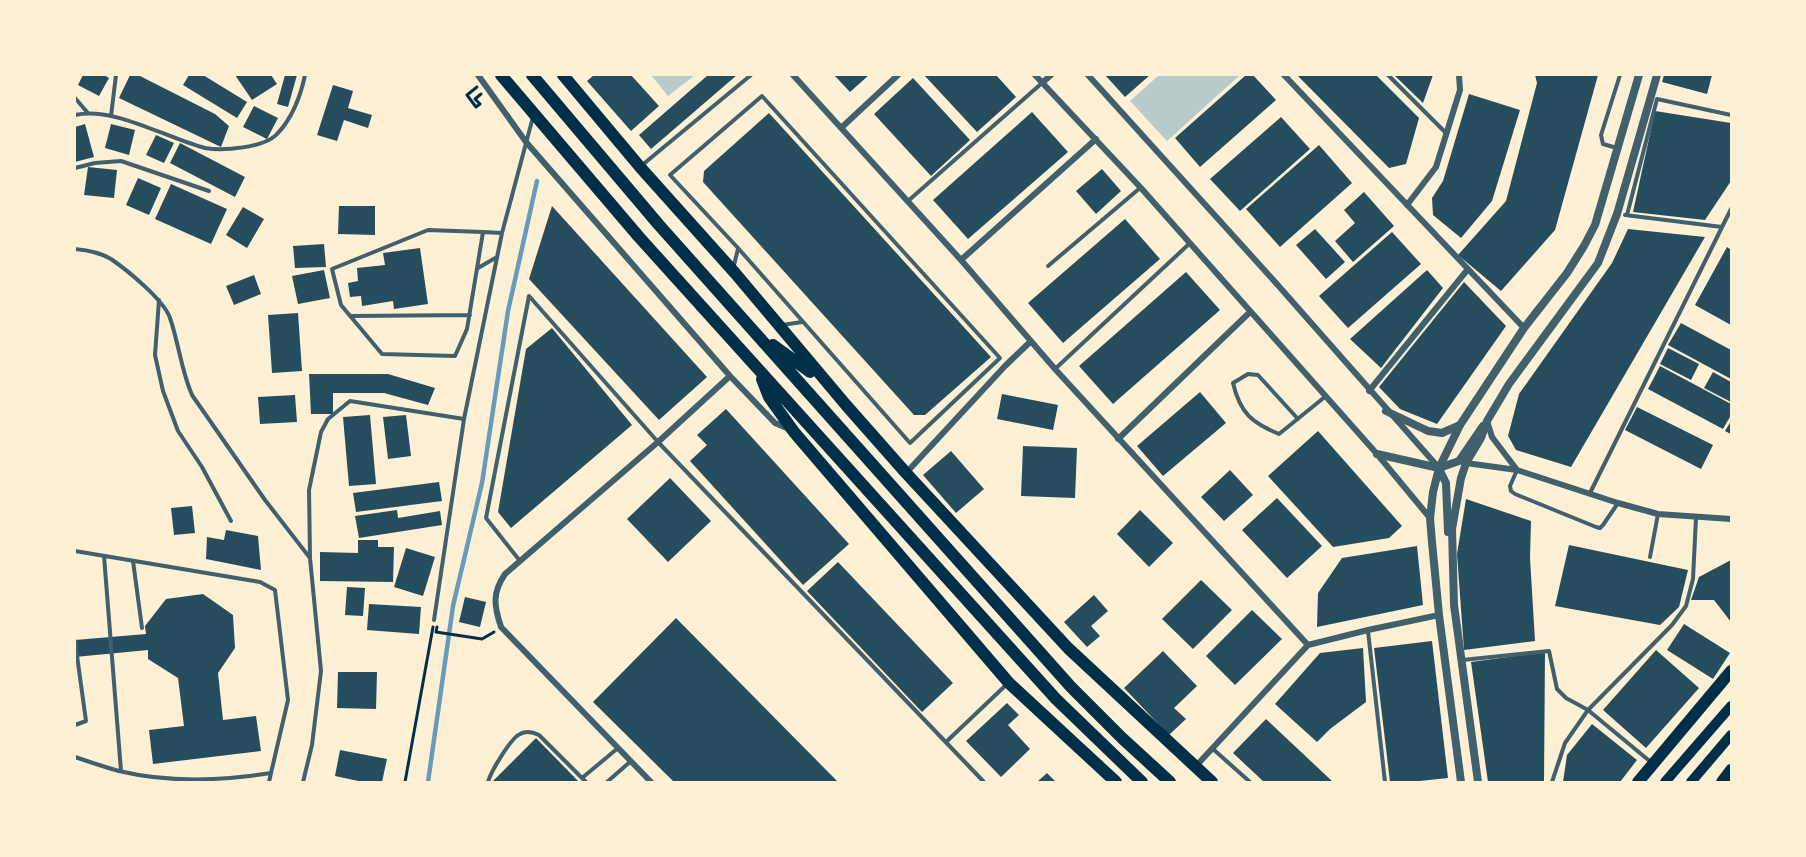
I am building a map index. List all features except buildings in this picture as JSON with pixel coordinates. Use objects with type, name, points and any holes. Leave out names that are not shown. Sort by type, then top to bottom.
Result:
[{"type":"highway","points":[[501,75],[639,237],[1056,699],[1142,782]]},
{"type":"highway","points":[[532,75],[660,225],[1071,687],[1170,782]]},
{"type":"highway","points":[[563,75],[639,167],[735,273],[906,473],[1068,648],[1212,782]]},
{"type":"highway","points":[[757,334],[800,363],[846,405]]},
{"type":"highway","points":[[759,370],[769,397],[794,432],[1009,683],[1116,782]]},
{"type":"highway","points":[[1638,782],[1731,671]]},
{"type":"highway","points":[[1722,782],[1731,770]]},
{"type":"main road","points":[[1665,782],[1731,706]]},
{"type":"main road","points":[[1691,782],[1731,735]]},
{"type":"street","points":[[478,75],[526,142],[730,376],[775,423],[794,432]]},
{"type":"street","points":[[793,75],[961,260],[1030,342],[1308,645]]},
{"type":"street","points":[[841,128],[898,75]]},
{"type":"street","points":[[1035,75],[1141,188],[1377,454],[1430,518]]},
{"type":"street","points":[[1042,83],[1051,75]]},
{"type":"street","points":[[1088,75],[1439,468],[1446,483],[1447,529],[1452,542]]},
{"type":"street","points":[[1284,75],[1524,328]]},
{"type":"street","points":[[1407,205],[1436,167],[1460,90],[1459,75]]},
{"type":"street","points":[[1461,782],[1439,615],[1430,518],[1439,468],[1460,424],[1524,328],[1567,273],[1595,225],[1640,75]]},
{"type":"street","points":[[1377,454],[1439,468],[1458,461],[1543,335],[1598,263],[1622,215],[1634,154],[1654,98],[1657,75]]},
{"type":"street","points":[[961,260],[1096,139]]},
{"type":"street","points":[[1617,149],[1634,154]]},
{"type":"street","points":[[1369,391],[1468,269]]},
{"type":"street","points":[[1118,439],[1250,312]]},
{"type":"street","points":[[906,473],[1030,342]]},
{"type":"street","points":[[651,782],[501,627],[494,606],[498,584],[505,574],[658,442],[730,376]]},
{"type":"street","points":[[1386,411],[1428,431],[1442,433],[1460,424]]},
{"type":"street","points":[[1478,782],[1454,605],[1452,529],[1455,502],[1466,464],[1481,438],[1487,421]]},
{"type":"street","points":[[1487,421],[1492,437],[1517,470]]},
{"type":"street","points":[[1466,464],[1517,470],[1658,514],[1729,519]]},
{"type":"street","points":[[1195,766],[1308,645],[1439,615]]},
{"type":"lane","points":[[111,116],[116,75]]},
{"type":"lane","points":[[75,116],[87,112],[111,116],[216,150],[246,146],[276,136],[287,122],[302,93],[305,75]]},
{"type":"lane","points":[[639,167],[751,75]]},
{"type":"lane","points":[[1388,75],[1447,134]]},
{"type":"lane","points":[[1617,149],[1603,144],[1601,135],[1620,75]]},
{"type":"lane","points":[[908,201],[1042,83]]},
{"type":"lane","points":[[762,96],[1000,358],[910,443],[802,322],[738,248],[670,175],[762,96]]},
{"type":"lane","points":[[75,98],[87,112]]},
{"type":"lane","points":[[1722,227],[1622,215],[1654,98],[1731,115]]},
{"type":"lane","points":[[434,620],[464,419],[502,233],[534,114]]},
{"type":"lane","points":[[75,168],[95,163],[121,161],[209,191]]},
{"type":"lane","points":[[1048,266],[1141,188]]},
{"type":"lane","points":[[1590,493],[1731,209]]},
{"type":"lane","points":[[483,232],[468,329],[454,356],[382,354],[341,305],[332,269],[428,230],[483,232],[502,233]]},
{"type":"lane","points":[[1055,369],[1190,243]]},
{"type":"lane","points":[[735,273],[734,262],[738,248]]},
{"type":"lane","points":[[75,249],[109,258],[159,300],[170,317],[184,376],[192,395],[265,500],[310,558]]},
{"type":"lane","points":[[477,268],[497,257]]},
{"type":"lane","points":[[520,561],[486,518],[529,296],[658,442],[984,782]]},
{"type":"lane","points":[[159,300],[154,355],[163,391],[178,431],[202,467],[231,521]]},
{"type":"lane","points":[[350,316],[470,315]]},
{"type":"lane","points":[[779,326],[802,322]]},
{"type":"lane","points":[[1298,419],[1258,375],[1248,374],[1233,383],[1243,410],[1258,425],[1279,434],[1298,419],[1326,396]]},
{"type":"lane","points":[[303,782],[312,745],[321,671],[310,558],[309,490],[321,432],[328,419],[350,401],[464,419]]},
{"type":"lane","points":[[1517,470],[1510,486],[1511,491],[1515,494],[1596,527],[1600,528],[1603,525],[1618,503]]},
{"type":"lane","points":[[1650,557],[1658,514]]},
{"type":"lane","points":[[1552,782],[1565,743],[1588,710],[1672,625],[1686,606],[1693,579],[1696,518]]},
{"type":"lane","points":[[75,551],[260,582],[274,590],[288,700],[269,782]]},
{"type":"lane","points":[[104,556],[121,771]]},
{"type":"lane","points":[[133,561],[142,628]]},
{"type":"lane","points":[[1368,630],[1385,782]]},
{"type":"lane","points":[[75,640],[86,721],[75,725]]},
{"type":"lane","points":[[1461,660],[1549,651],[1557,689],[1566,698],[1588,710],[1652,763]]},
{"type":"lane","points":[[946,742],[1009,683]]},
{"type":"lane","points":[[488,782],[492,770],[519,734],[530,731],[539,735],[584,780],[618,748]]},
{"type":"lane","points":[[1213,749],[1250,782]]},
{"type":"lane","points":[[75,757],[121,771],[159,779],[233,781],[271,772]]},
{"type":"lane","points":[[607,782],[631,761]]},
{"type":"path","points":[[467,95],[476,107],[480,104],[476,99]]},
{"type":"path","points":[[405,782],[434,620]]},
{"type":"path","points":[[436,632],[482,639]]},
{"type":"shaded area","points":[[651,75],[695,75],[668,96]]},
{"type":"shaded area","points":[[1159,75],[1240,75],[1167,141],[1130,101]]},
{"type":"waterway","points":[[428,782],[453,606],[482,483],[508,311],[537,181]]}]
